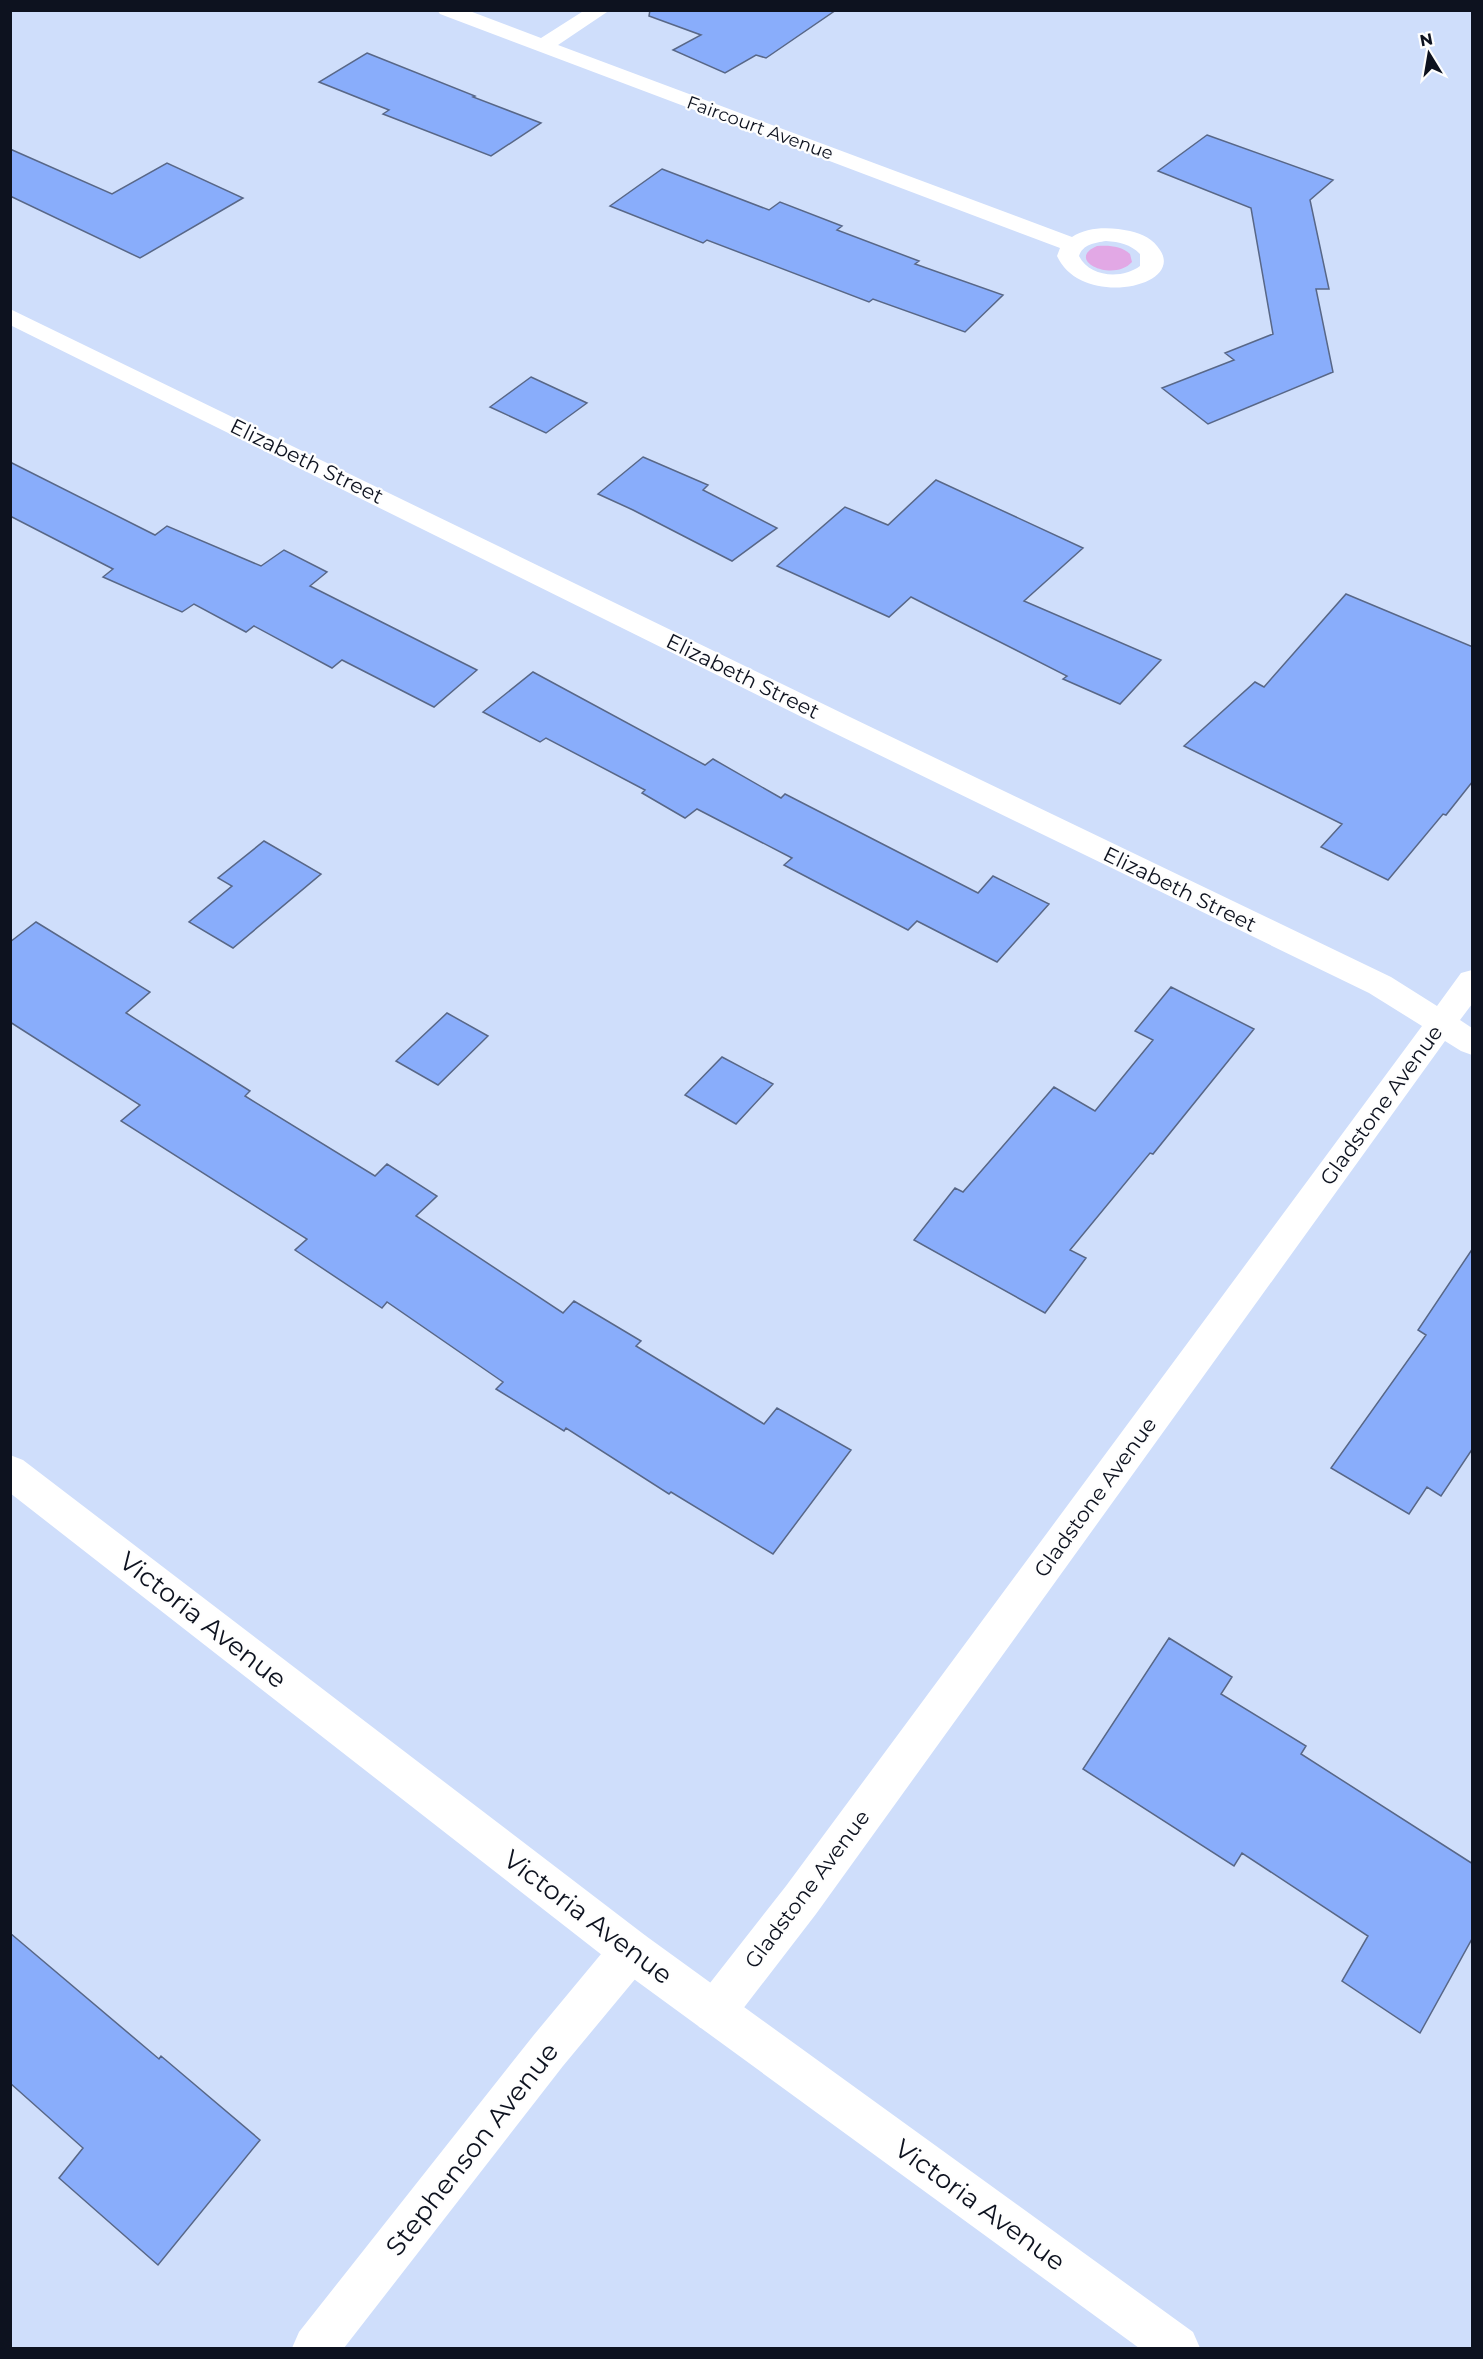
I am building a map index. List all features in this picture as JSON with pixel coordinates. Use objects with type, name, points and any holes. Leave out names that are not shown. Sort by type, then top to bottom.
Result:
[{"type":"street","name":"Faircourt Avenue","points":[[447,10],[1072,245]]},
{"type":"street","points":[[542,46],[600,10]]},
{"type":"street","name":"Elizabeth Street","points":[[10,316],[840,724],[1380,985],[1473,1043]]},
{"type":"street","name":"Gladstone Avenue","points":[[714,2012],[815,1881],[1440,1023],[1473,981]]},
{"type":"street","name":"Victoria Avenue","points":[[10,1471],[631,1951],[1177,2349]]},
{"type":"street","name":"Stephenson Avenue","points":[[315,2349],[548,2051],[631,1951]]},
{"type":"shaded area","points":[[1097,246],[1123,249],[1130,254],[1132,262],[1124,268],[1114,270],[1095,267],[1086,257],[1088,252]]},
{"type":"building","points":[[650,10],[836,10],[766,58],[756,55],[725,73],[673,50],[701,35],[649,16]]},
{"type":"building","points":[[367,53],[541,123],[491,156],[383,114],[389,110],[319,82]]},
{"type":"building","points":[[1207,135],[1333,180],[1310,200],[1329,289],[1316,289],[1333,372],[1208,424],[1162,388],[1234,360],[1225,353],[1273,334],[1251,208],[1158,171]]},
{"type":"building","points":[[10,149],[112,194],[167,163],[243,198],[140,258],[10,196]]},
{"type":"building","points":[[662,169],[769,210],[780,202],[842,226],[837,230],[919,261],[915,264],[1003,295],[965,332],[873,299],[869,302],[707,240],[703,243],[610,206]]},
{"type":"building","points":[[531,377],[587,403],[546,433],[490,407]]},
{"type":"building","points":[[643,457],[708,485],[703,490],[777,528],[732,561],[598,494]]},
{"type":"building","points":[[10,462],[155,535],[167,526],[261,566],[284,550],[327,572],[310,586],[477,670],[434,707],[342,660],[332,668],[254,626],[246,632],[194,604],[182,612],[103,577],[113,569],[10,516]]},
{"type":"building","points":[[936,480],[1083,548],[1024,601],[1161,660],[1120,704],[1063,679],[1067,676],[911,597],[889,617],[777,566],[845,507],[888,525]]},
{"type":"building","points":[[1346,594],[1473,647],[1473,781],[1388,880],[1321,847],[1342,824],[1184,746],[1255,682],[1264,687]]},
{"type":"building","points":[[533,672],[705,765],[713,759],[781,798],[785,794],[978,893],[993,876],[1049,904],[997,962],[917,921],[908,930],[784,865],[792,858],[697,809],[685,818],[642,793],[645,790],[546,738],[540,742],[483,712]]},
{"type":"building","points":[[264,841],[321,874],[233,948],[189,922],[232,886],[218,878]]},
{"type":"building","points":[[36,922],[150,992],[126,1013],[250,1091],[245,1096],[375,1176],[387,1164],[437,1196],[416,1216],[563,1313],[574,1301],[641,1341],[636,1346],[764,1424],[777,1408],[851,1450],[773,1554],[671,1492],[669,1494],[566,1428],[564,1431],[496,1389],[503,1382],[387,1302],[382,1308],[295,1250],[307,1239],[121,1121],[140,1105],[10,1022],[10,942]]},
{"type":"building","points":[[1171,987],[1254,1029],[1153,1154],[1150,1153],[1070,1250],[1086,1258],[1045,1313],[914,1240],[955,1188],[963,1192],[1054,1087],[1095,1111],[1153,1040],[1135,1031]]},
{"type":"building","points":[[447,1013],[488,1036],[438,1085],[396,1061]]},
{"type":"building","points":[[722,1057],[773,1084],[736,1124],[685,1095]]},
{"type":"building","points":[[1473,1248],[1473,1448],[1441,1496],[1427,1487],[1409,1514],[1331,1468],[1426,1335],[1418,1330]]},
{"type":"building","points":[[1169,1638],[1232,1677],[1221,1694],[1306,1746],[1301,1754],[1473,1864],[1473,1937],[1420,2033],[1342,1981],[1368,1936],[1242,1853],[1234,1866],[1083,1769]]},
{"type":"building","points":[[10,1933],[159,2059],[161,2056],[260,2140],[158,2265],[59,2178],[83,2148],[10,2083]]}]
